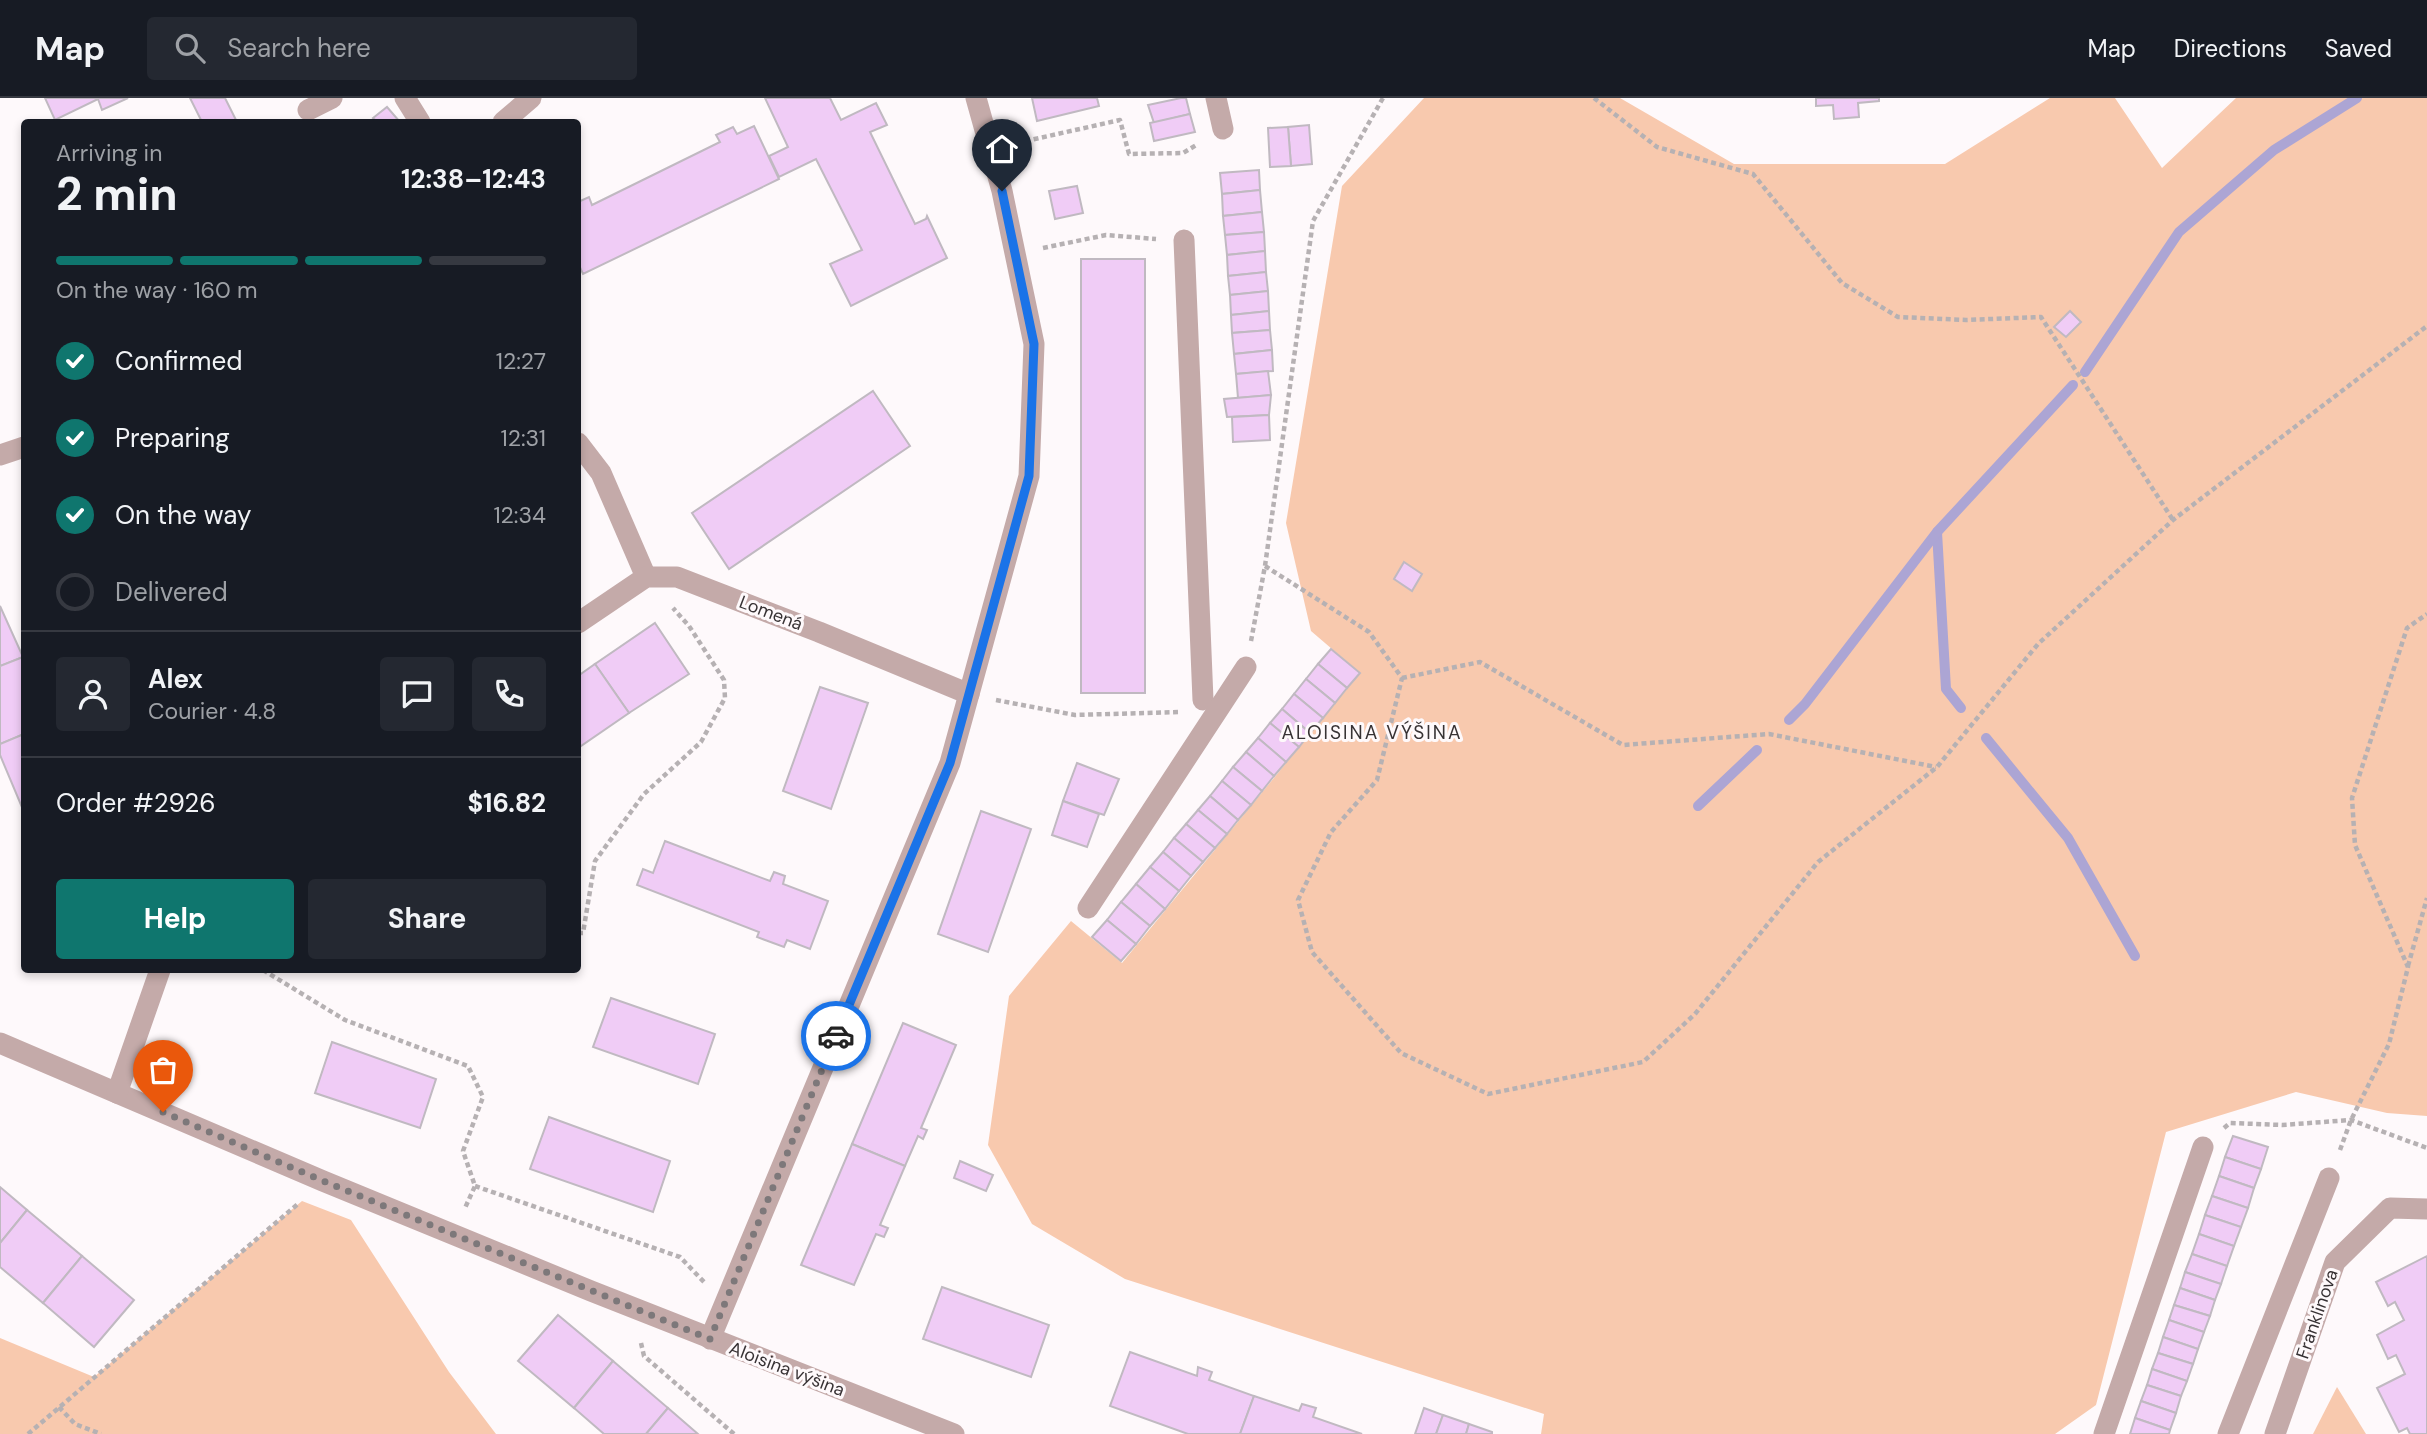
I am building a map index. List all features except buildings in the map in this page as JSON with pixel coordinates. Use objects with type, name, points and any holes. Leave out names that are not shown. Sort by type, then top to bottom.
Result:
[{"type":"street","points":[[308,110],[332,98]]},
{"type":"street","points":[[405,98],[418,119]]},
{"type":"street","points":[[506,119],[531,98]]},
{"type":"street","points":[[710,1339],[950,763],[1029,476],[1034,344],[1002,191],[976,98]]},
{"type":"street","points":[[1216,98],[1223,129]]},
{"type":"street","points":[[1184,240],[1203,700]]},
{"type":"street","points":[[581,447],[601,473],[646,577],[581,621]]},
{"type":"street","points":[[0,455],[21,452]]},
{"type":"street","name":"Lomená","points":[[646,577],[677,577],[969,694]]},
{"type":"street","points":[[1088,908],[1247,667]]},
{"type":"street","points":[[117,1093],[159,973]]},
{"type":"street","name":"Aloisina výšina","points":[[0,1043],[323,1181],[710,1339],[954,1434]]},
{"type":"street","points":[[2104,1434],[2203,1147]]},
{"type":"street","name":"Franklinova","points":[[2228,1434],[2329,1178]]},
{"type":"street","name":"Franklinova","points":[[2275,1434],[2335,1262],[2390,1208],[2427,1209]]},
{"type":"path","points":[[1247,667],[1265,566],[1313,221],[1383,98]]},
{"type":"path","points":[[1594,98],[1657,147],[1754,174],[1842,282],[1898,317],[1966,320],[2041,317],[2174,520]]},
{"type":"path","points":[[990,149],[1120,120],[1129,154],[1184,153],[1223,129]]},
{"type":"path","points":[[1015,254],[1107,235],[1184,240]]},
{"type":"path","points":[[1265,566],[1369,632],[1402,678],[1377,780],[1331,832],[1298,900],[1312,952],[1401,1053],[1488,1094],[1643,1062],[1695,1014],[1818,862],[1937,767],[2038,643],[2174,520],[2427,326]]},
{"type":"path","points":[[581,933],[595,861],[644,794],[701,742],[725,698],[724,680],[696,637],[646,577]]},
{"type":"path","points":[[2408,967],[2355,845],[2352,798],[2407,628],[2427,614]]},
{"type":"path","points":[[1402,678],[1480,662],[1623,745],[1769,734],[1937,767]]},
{"type":"path","points":[[969,694],[1075,715],[1187,712],[1203,700]]},
{"type":"path","points":[[2329,1178],[2351,1120],[2389,1044],[2427,898]]},
{"type":"path","points":[[268,973],[345,1020],[468,1066],[483,1097],[463,1151],[475,1186],[680,1257],[725,1304]]},
{"type":"path","points":[[2203,1147],[2230,1123],[2282,1125],[2351,1120],[2427,1148]]},
{"type":"path","points":[[28,1434],[323,1181]]},
{"type":"path","points":[[635,1308],[644,1356],[734,1434]]},
{"type":"path","points":[[59,1407],[75,1424],[101,1434]]},
{"type":"shaded area","points":[[1424,98],[1620,98],[1734,164],[1945,164],[2050,98],[2115,98],[2162,168],[2236,98],[2427,98],[2427,1116],[2387,1113],[2296,1092],[2166,1132],[2096,1405],[2055,1434],[1541,1434],[1544,1414],[1125,1279],[1032,1224],[988,1145],[1009,996],[1071,921],[1122,963],[1360,673],[1311,631],[1286,523],[1342,186]]},
{"type":"shaded area","points":[[302,1201],[351,1220],[449,1372],[496,1434],[0,1434],[0,1338],[94,1377]]},
{"type":"shaded area","points":[[2337,1387],[2366,1434],[2313,1434]]},
{"type":"waterway","points":[[2085,372],[2179,232],[2274,150],[2357,98]]},
{"type":"waterway","points":[[1789,720],[1805,704],[1937,532],[2073,385]]},
{"type":"waterway","points":[[1937,532],[1946,689],[1961,708]]},
{"type":"waterway","points":[[1986,738],[2068,838],[2135,956]]},
{"type":"waterway","points":[[1698,806],[1757,750]]},
{"type":"way so far","points":[[163,1112],[323,1181],[710,1339],[836,1036]]},
{"type":"district","name":"ALOISINA VÝŠINA","points":[[1372,732]]},
{"type":"route","points":[[836,1036],[950,763],[1029,476],[1034,344],[1002,191]]}]
